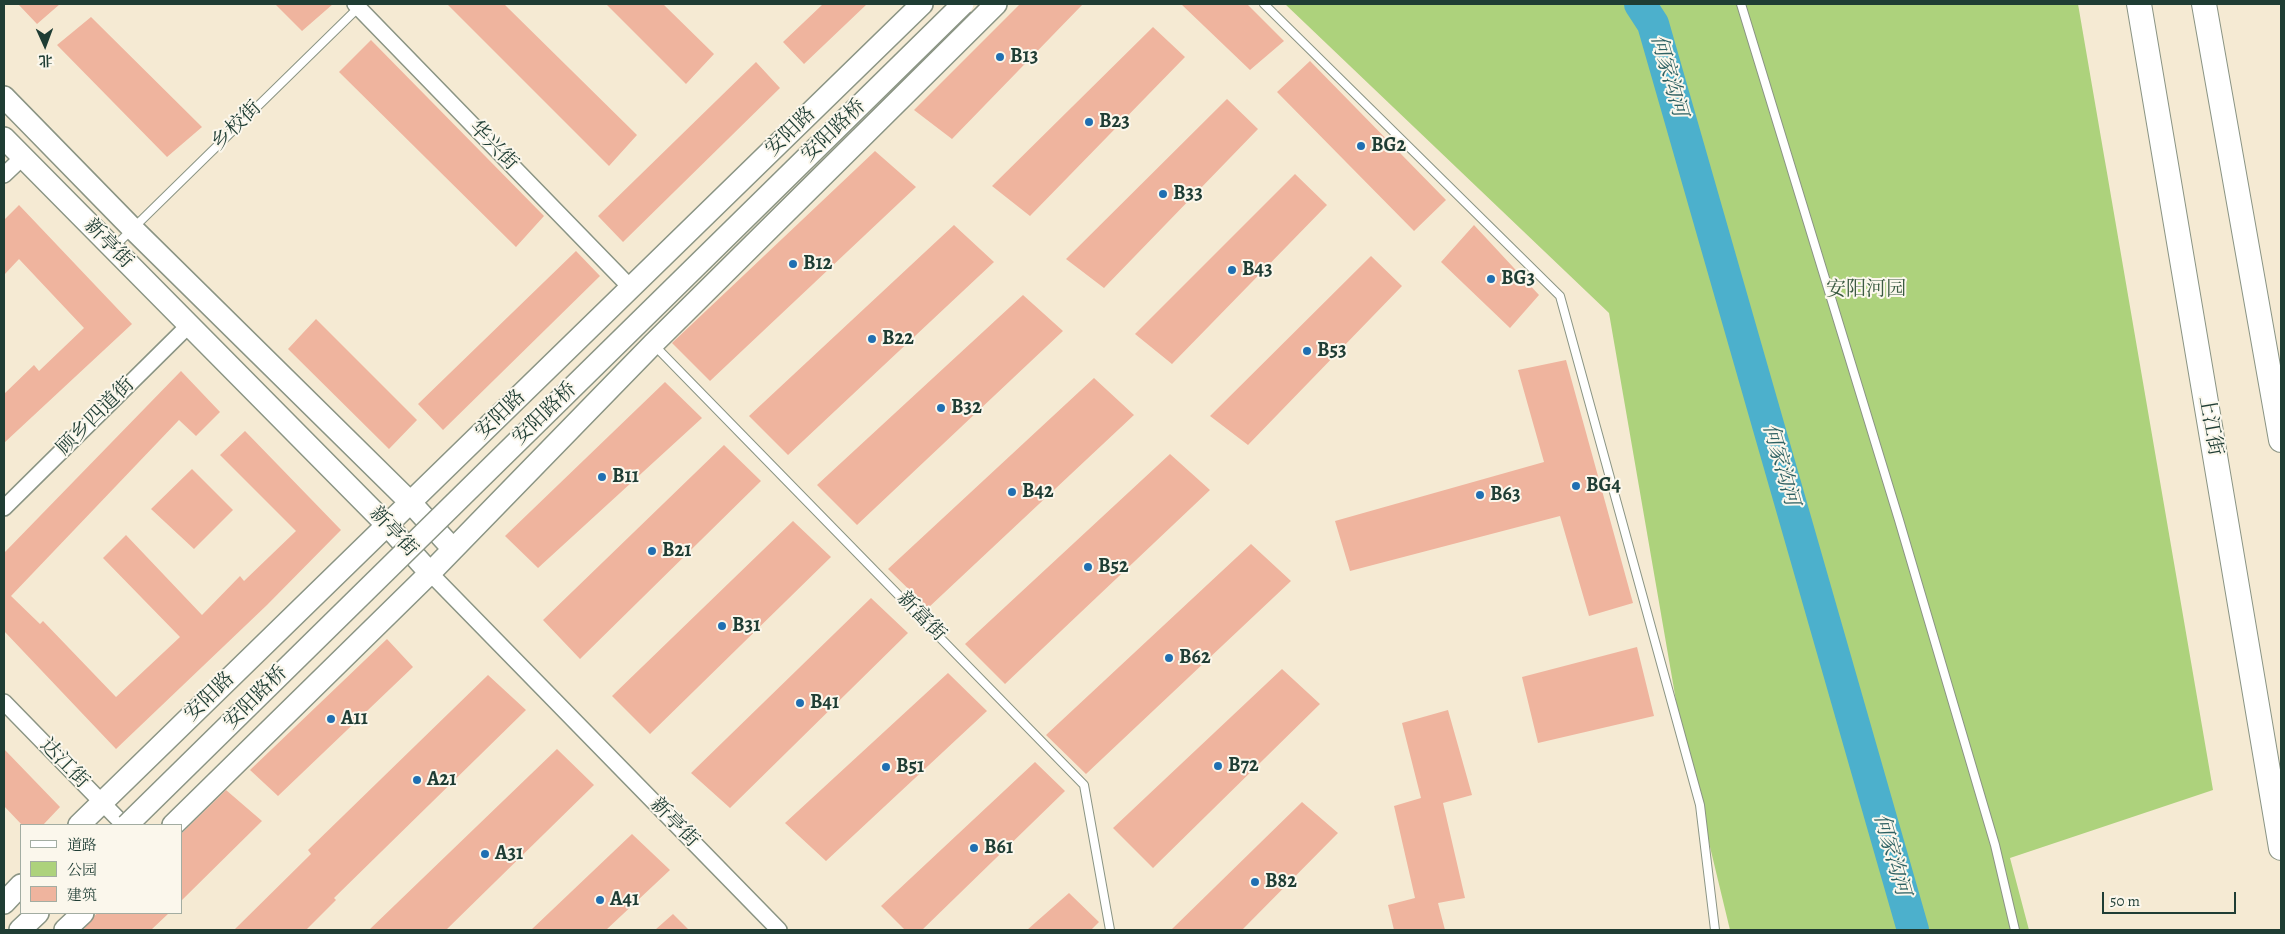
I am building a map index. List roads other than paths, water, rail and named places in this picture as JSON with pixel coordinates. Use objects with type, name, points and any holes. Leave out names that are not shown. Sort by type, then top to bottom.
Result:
[{"type":"main road","name":"安阳路","points":[[80,824],[922,4]]},
{"type":"main road","name":"安阳路桥","points":[[127,824],[963,4]]},
{"type":"main road","points":[[174,824],[430,572],[654,344],[996,4]]},
{"type":"main road","name":"上江街","points":[[2139,4],[2281,848]]},
{"type":"main road","points":[[2204,4],[2281,440]]},
{"type":"main road","points":[[4,97],[132,229],[411,503],[453,549]]},
{"type":"main road","name":"新亭街","points":[[4,138],[388,526],[430,572]]},
{"type":"main road","points":[[4,903],[20,886]]},
{"type":"main road","points":[[20,930],[37,914]]},
{"type":"main road","points":[[65,930],[82,914]]},
{"type":"street","name":"华兴街","points":[[359,5],[631,288]]},
{"type":"street","points":[[4,175],[23,157]]},
{"type":"street","name":"顾乡四道街","points":[[4,508],[188,326]]},
{"type":"street","name":"新亭街","points":[[430,572],[778,930]]},
{"type":"street","name":"达江街","points":[[4,702],[101,803],[125,824]]},
{"type":"lane","points":[[1264,4],[1560,296],[1700,805],[1715,930]]},
{"type":"lane","points":[[1741,4],[1995,845],[2015,930]]},
{"type":"lane","name":"乡校街","points":[[112,249],[359,5]]},
{"type":"lane","name":"新富街","points":[[654,344],[1084,785],[1110,930]]},
{"type":"waterway","name":"何家沟河","points":[[1640,4],[1653,24],[1913,930]]},
{"type":"place","name":"B13","points":[[1000,57]]},
{"type":"place","name":"B23","points":[[1089,122]]},
{"type":"place","name":"BG2","points":[[1361,146]]},
{"type":"place","name":"B33","points":[[1163,194]]},
{"type":"place","name":"B12","points":[[793,264]]},
{"type":"place","name":"B43","points":[[1232,270]]},
{"type":"place","name":"BG3","points":[[1491,279]]},
{"type":"place","name":"B22","points":[[872,339]]},
{"type":"place","name":"B53","points":[[1307,351]]},
{"type":"place","name":"B32","points":[[941,408]]},
{"type":"place","name":"B11","points":[[602,477]]},
{"type":"place","name":"BG4","points":[[1576,486]]},
{"type":"place","name":"B42","points":[[1012,492]]},
{"type":"place","name":"B63","points":[[1480,495]]},
{"type":"place","name":"B21","points":[[652,551]]},
{"type":"place","name":"B52","points":[[1088,567]]},
{"type":"place","name":"B31","points":[[722,626]]},
{"type":"place","name":"B62","points":[[1169,658]]},
{"type":"place","name":"B41","points":[[800,703]]},
{"type":"place","name":"A11","points":[[331,719]]},
{"type":"place","name":"B72","points":[[1218,766]]},
{"type":"place","name":"B51","points":[[886,767]]},
{"type":"place","name":"A21","points":[[417,780]]},
{"type":"place","name":"B61","points":[[974,848]]},
{"type":"place","name":"A31","points":[[485,854]]},
{"type":"place","name":"B82","points":[[1255,882]]},
{"type":"place","name":"A41","points":[[600,900]]},
{"type":"park label","name":"安阳河园","points":[[1866,290]]}]
